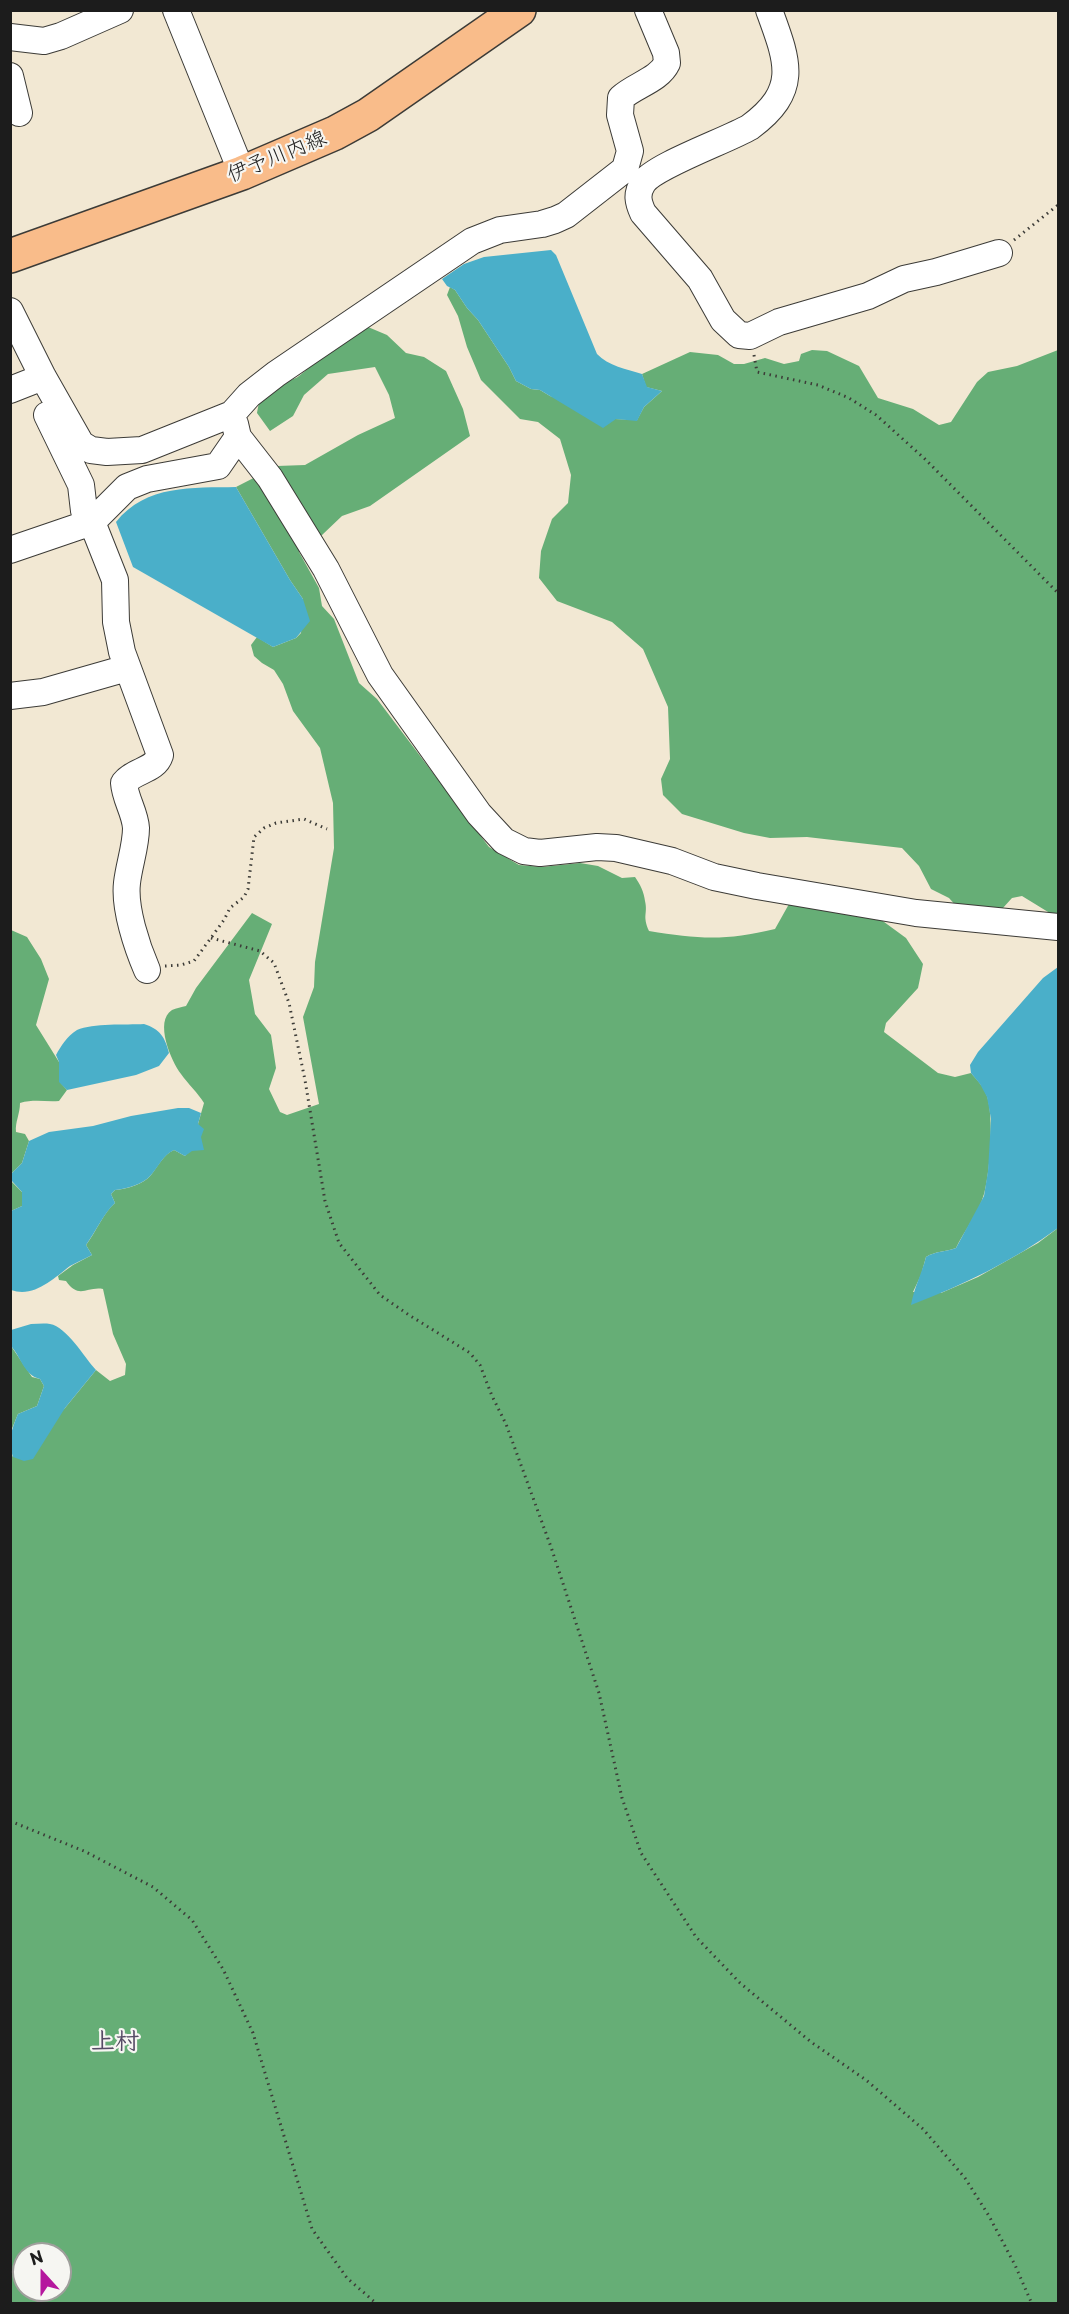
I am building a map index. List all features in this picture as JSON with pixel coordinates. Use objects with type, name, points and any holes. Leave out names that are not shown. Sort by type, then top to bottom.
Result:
[{"type":"main road","name":"伊予川内線","points":[[10,256],[300,150],[368,115],[509,13]]},
{"type":"street","points":[[11,37],[44,41],[120,10]]},
{"type":"street","points":[[176,10],[242,173]]},
{"type":"street","points":[[218,466],[249,395],[276,374],[472,241],[500,230],[542,224],[566,215],[625,169],[630,151],[620,115],[621,98],[638,85],[657,75],[667,63],[666,53],[648,10]]},
{"type":"street","points":[[769,10],[782,45],[786,65],[785,86],[776,103],[763,117],[742,132],[659,169],[645,181],[638,193],[638,203],[643,213],[700,279],[723,320],[740,335],[750,336],[779,322],[868,296],[904,279],[999,253]]},
{"type":"street","points":[[10,76],[19,113]]},
{"type":"street","points":[[10,311],[28,383],[81,485],[84,511],[92,522],[115,580],[116,622],[127,668],[160,755],[153,765],[130,776],[124,783],[125,794],[135,818],[136,831],[126,886],[136,941],[147,970]]},
{"type":"street","points":[[28,383],[81,444],[91,450],[107,452],[141,450],[235,426]]},
{"type":"street","points":[[235,426],[341,595],[380,675],[479,814],[504,841],[524,851],[540,853],[597,847],[616,848],[672,861],[714,877],[757,886],[916,913],[1059,927]]},
{"type":"street","points":[[10,550],[92,522],[126,487],[147,479],[218,466],[260,464]]},
{"type":"street","points":[[10,696],[43,692],[127,668]]},
{"type":"path","points":[[999,253],[1059,205]]},
{"type":"path","points":[[750,336],[758,372],[818,385],[849,398],[876,415],[924,458],[1059,593]]},
{"type":"path","points":[[147,970],[153,971],[167,965],[181,965],[194,961],[230,908],[243,897],[248,889],[254,837],[264,828],[276,823],[304,819],[327,829]]},
{"type":"path","points":[[211,938],[260,951],[274,963],[289,1003],[305,1080],[325,1202],[339,1243],[380,1295],[409,1316],[470,1353],[480,1365],[506,1424],[552,1546],[599,1694],[622,1798],[641,1853],[696,1937],[740,1983],[811,2042],[866,2080],[923,2129],[964,2178],[989,2216],[1015,2265],[1032,2304]]},
{"type":"path","points":[[10,1821],[84,1851],[153,1887],[192,1920],[223,1968],[253,2034],[312,2229],[347,2278],[377,2304]]},
{"type":"green space","points":[[450,287],[455,290],[478,320],[516,381],[531,389],[540,390],[550,396],[615,419],[637,420],[644,407],[662,391],[646,387],[642,374],[690,352],[718,355],[734,364],[744,364],[765,358],[784,364],[799,361],[801,354],[812,350],[827,351],[859,366],[878,398],[913,409],[939,425],[951,422],[977,382],[988,372],[1017,366],[1058,350],[1058,914],[1053,915],[1022,896],[1012,898],[1002,909],[989,913],[958,908],[949,898],[931,889],[919,866],[902,848],[807,837],[770,838],[744,833],[682,814],[663,795],[661,779],[670,759],[668,707],[643,649],[612,622],[557,601],[539,578],[541,551],[552,519],[568,503],[571,475],[560,439],[538,422],[520,419],[481,380],[467,347],[458,316],[447,295]]},
{"type":"green space","points":[[368,327],[387,335],[406,353],[424,357],[446,371],[463,409],[470,436],[370,506],[342,516],[299,552],[319,588],[322,606],[334,619],[359,683],[377,699],[489,847],[519,865],[542,867],[580,863],[598,866],[622,878],[635,877],[644,894],[649,931],[682,936],[712,937],[758,933],[775,929],[789,904],[880,919],[906,938],[923,964],[918,988],[886,1023],[884,1032],[938,1073],[955,1077],[971,1073],[982,1087],[989,1105],[991,1131],[989,1159],[986,1185],[979,1208],[956,1248],[926,1257],[913,1292],[941,1293],[978,1277],[1038,1243],[1058,1228],[1058,2303],[11,2303],[10,1451],[13,1457],[65,1408],[96,1370],[110,1381],[125,1375],[126,1364],[113,1334],[103,1289],[75,1290],[66,1281],[59,1280],[58,1276],[92,1255],[86,1245],[115,1203],[111,1194],[115,1190],[144,1181],[164,1157],[174,1150],[185,1156],[201,1137],[198,1124],[204,1103],[173,1060],[166,1041],[164,1023],[172,1010],[186,1006],[196,988],[252,913],[272,924],[249,980],[255,1014],[271,1035],[276,1068],[269,1089],[280,1112],[287,1115],[319,1104],[303,1017],[314,987],[315,962],[334,848],[333,803],[320,748],[293,711],[283,684],[274,670],[254,656],[251,645],[257,637],[273,647],[296,638],[301,633],[303,599],[236,487],[277,466],[305,465],[358,435],[395,418],[389,395],[375,367],[328,374],[304,395],[293,416],[270,431],[257,413],[260,399],[266,391],[299,376],[348,336]]},
{"type":"green space","points":[[11,930],[27,937],[41,959],[49,979],[36,1025],[59,1062],[59,1081],[67,1090],[59,1101],[20,1103],[16,1132],[25,1134],[29,1141],[22,1163],[11,1174]]},
{"type":"green space","points":[[10,1180],[22,1192],[22,1206],[11,1211]]},
{"type":"green space","points":[[11,1346],[32,1377],[40,1379],[44,1386],[37,1406],[18,1414],[11,1431]]},
{"type":"water","points":[[551,250],[556,255],[597,354],[612,364],[642,374],[647,387],[662,391],[644,407],[637,421],[616,419],[603,428],[540,390],[531,389],[516,381],[478,320],[455,290],[447,286],[442,279],[464,264],[484,257]]},
{"type":"water","points":[[236,487],[303,599],[310,621],[296,638],[273,647],[133,567],[116,522],[128,510],[156,494],[187,488]]},
{"type":"water","points":[[1058,967],[1058,1228],[987,1271],[911,1305],[926,1257],[956,1248],[984,1196],[991,1119],[987,1097],[971,1073],[970,1065],[978,1052],[1043,978]]},
{"type":"water","points":[[144,1024],[158,1031],[164,1038],[169,1053],[159,1066],[136,1075],[67,1090],[59,1082],[59,1062],[56,1055],[73,1032],[92,1026]]},
{"type":"water","points":[[189,1108],[201,1113],[198,1124],[204,1129],[201,1137],[204,1150],[192,1151],[185,1156],[174,1150],[144,1181],[115,1190],[111,1194],[115,1203],[86,1245],[92,1255],[70,1266],[43,1286],[28,1291],[11,1290],[11,1211],[22,1206],[22,1192],[11,1180],[11,1174],[22,1163],[29,1141],[49,1132],[93,1126],[131,1116]]},
{"type":"water","points":[[31,1324],[56,1326],[75,1343],[96,1370],[65,1408],[33,1459],[24,1461],[13,1457],[10,1446],[12,1430],[18,1414],[37,1406],[44,1386],[40,1379],[26,1370],[11,1346],[11,1330]]},
{"type":"district","name":"上村","points":[[115,2042]]}]
